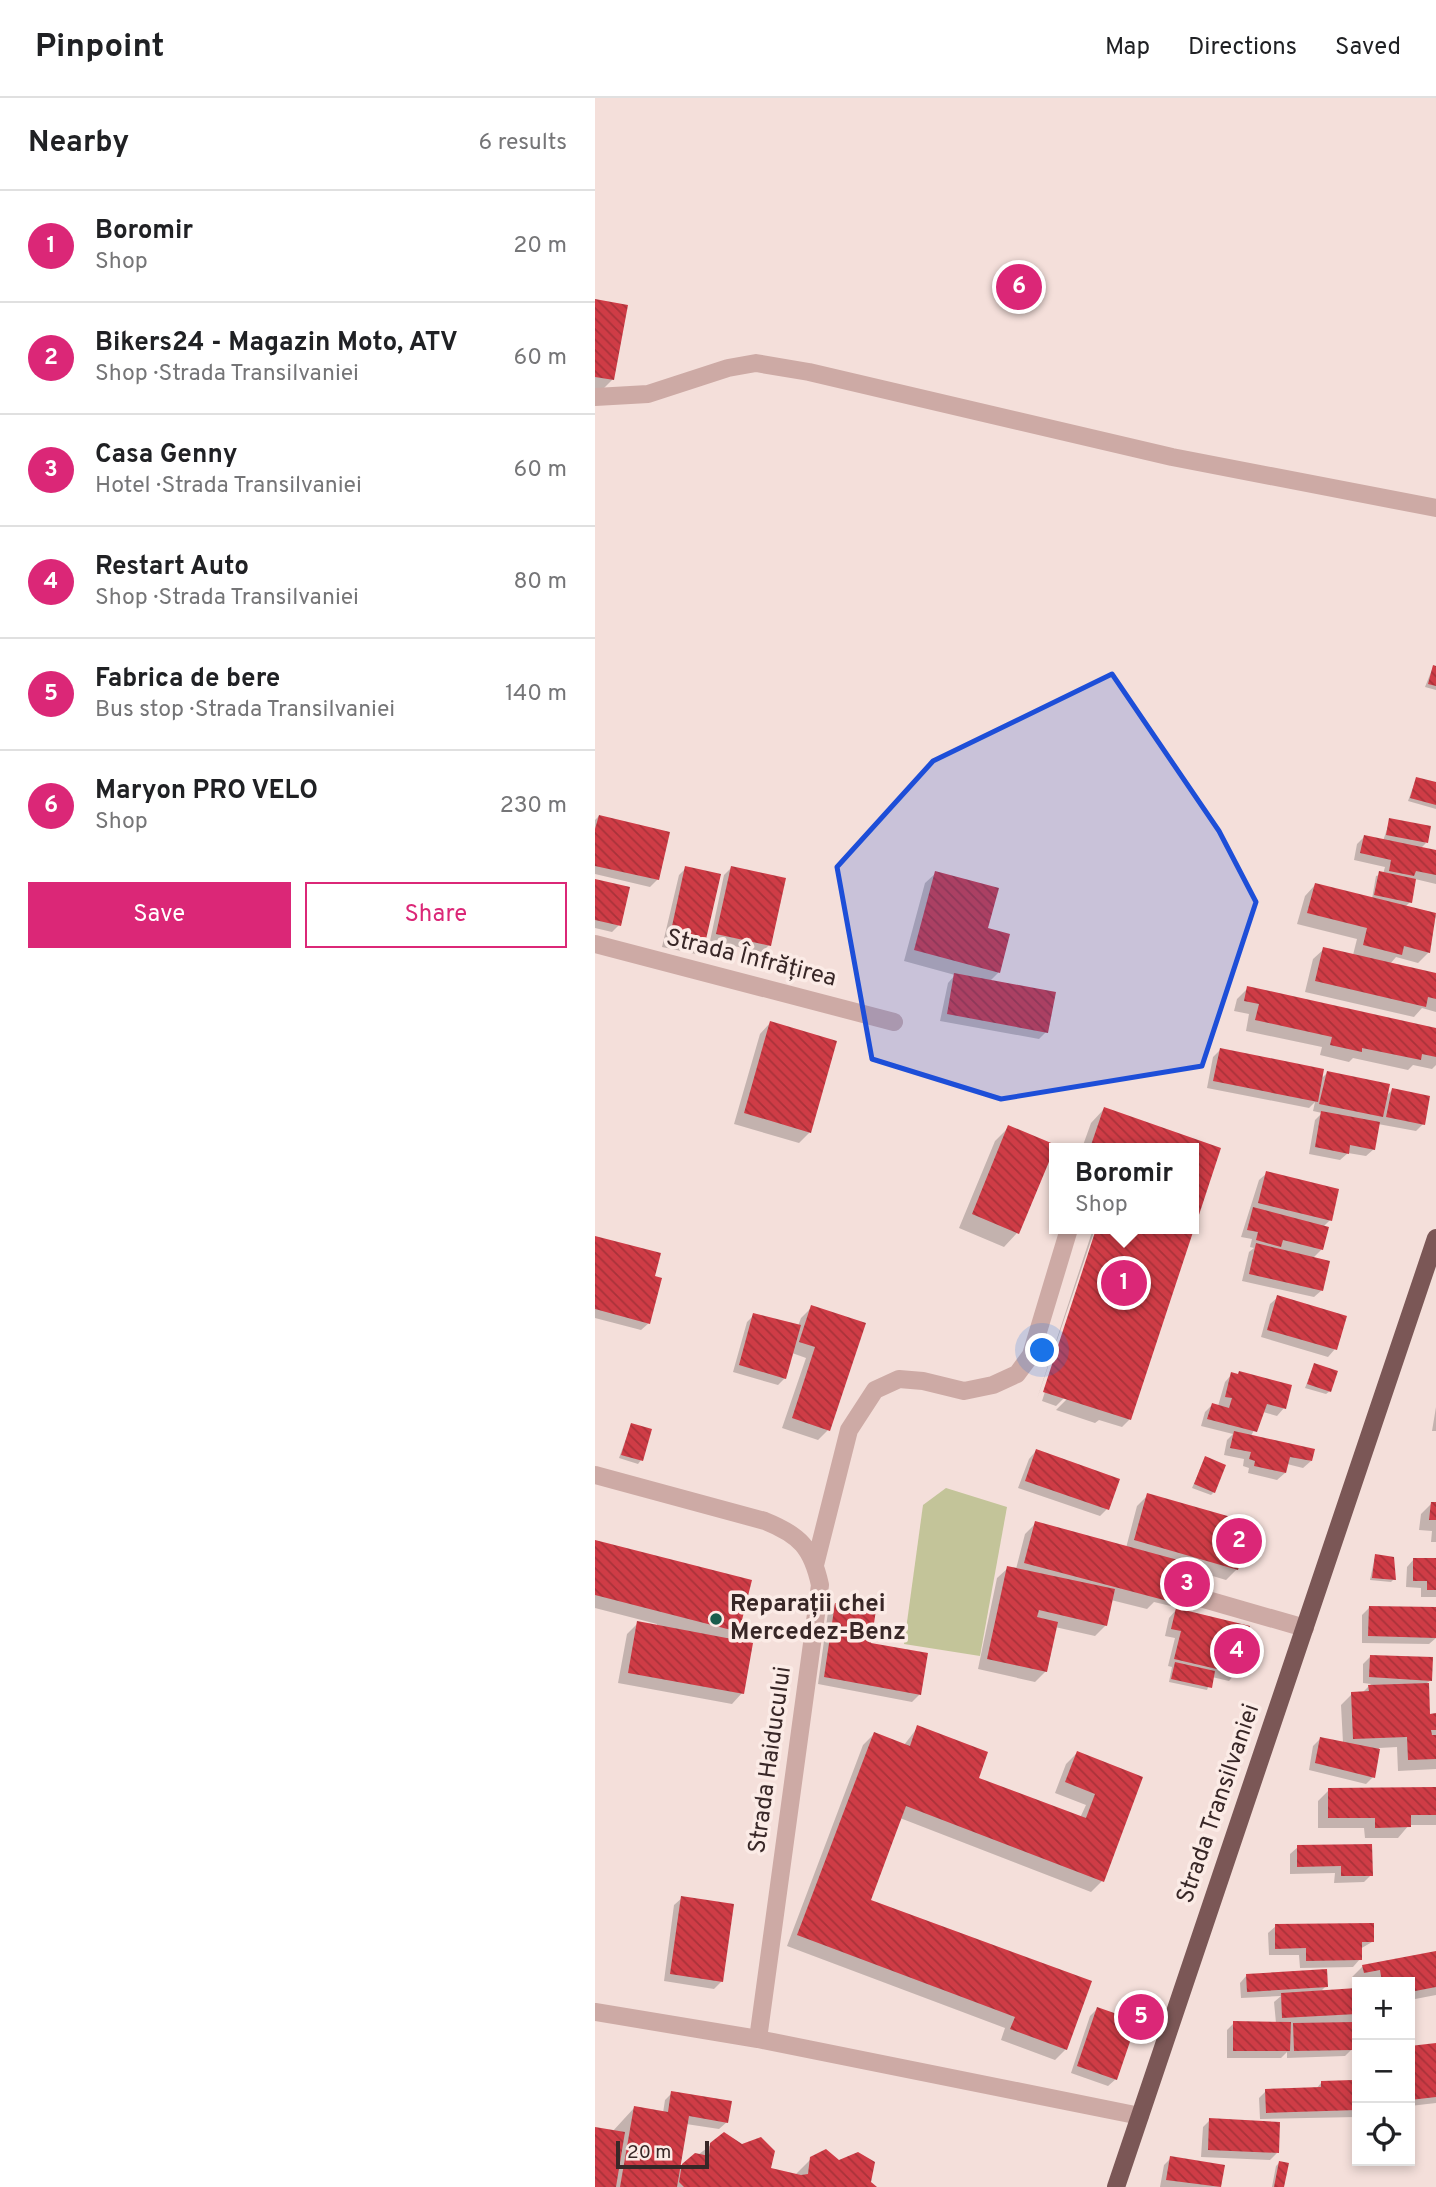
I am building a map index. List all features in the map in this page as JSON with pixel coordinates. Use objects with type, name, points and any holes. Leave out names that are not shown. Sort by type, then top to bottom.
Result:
[{"type":"main road","name":"Strada Transilvaniei","points":[[1116,2187],[1436,1238]]},
{"type":"street","points":[[595,397],[648,394],[728,368],[756,363],[809,372],[1172,457],[1436,508]]},
{"type":"street","name":"Strada Înfrățirea","points":[[595,944],[894,1022]]},
{"type":"street","points":[[815,1565],[849,1430],[875,1390],[899,1379],[923,1381],[964,1391],[993,1385],[1017,1374],[1031,1355],[1067,1234]]},
{"type":"street","name":"Strada Haiducului","points":[[595,1475],[765,1521],[791,1531],[804,1544],[815,1565],[820,1585],[758,2039]]},
{"type":"street","points":[[1197,1597],[1305,1628]]},
{"type":"street","points":[[595,2012],[758,2039],[1140,2116]]},
{"type":"highlighted area","points":[[1112,674],[1219,831],[1256,902],[1202,1066],[1001,1099],[872,1059],[837,867],[933,761]]},
{"type":"green space","points":[[946,1488],[1007,1507],[980,1656],[904,1644],[923,1505]]},
{"type":"building","points":[[595,299],[628,305],[614,380],[595,377]]},
{"type":"building","points":[[1433,665],[1436,666],[1436,686],[1428,684]]},
{"type":"building","points":[[1416,777],[1436,782],[1436,805],[1410,798]]},
{"type":"building","points":[[599,815],[670,832],[659,880],[595,866],[595,829]]},
{"type":"building","points":[[1389,818],[1431,826],[1428,843],[1386,835]]},
{"type":"building","points":[[1364,835],[1436,850],[1436,875],[1416,871],[1414,876],[1389,871],[1391,860],[1360,853]]},
{"type":"building","points":[[685,866],[721,874],[704,948],[669,940]]},
{"type":"building","points":[[731,866],[786,878],[771,946],[716,934]]},
{"type":"building","points":[[935,871],[999,888],[988,928],[1010,934],[1000,973],[914,950]]},
{"type":"building","points":[[1379,871],[1416,879],[1412,903],[1374,895]]},
{"type":"building","points":[[595,879],[630,887],[621,926],[595,920]]},
{"type":"building","points":[[1315,883],[1436,913],[1430,953],[1404,946],[1402,955],[1363,945],[1367,928],[1307,913]]},
{"type":"building","points":[[1323,947],[1436,973],[1436,999],[1428,997],[1426,1007],[1315,981]]},
{"type":"building","points":[[954,973],[1056,992],[1048,1033],[947,1014]]},
{"type":"building","points":[[1247,986],[1436,1028],[1436,1057],[1422,1054],[1421,1060],[1362,1048],[1362,1052],[1330,1045],[1332,1037],[1255,1020],[1259,1004],[1244,1001]]},
{"type":"building","points":[[770,1021],[837,1041],[811,1133],[744,1113]]},
{"type":"building","points":[[1220,1048],[1324,1069],[1318,1102],[1213,1081]]},
{"type":"building","points":[[1327,1071],[1390,1084],[1383,1117],[1319,1104]]},
{"type":"building","points":[[1392,1088],[1430,1096],[1425,1125],[1386,1117]]},
{"type":"building","points":[[1104,1107],[1221,1148],[1199,1215],[1199,1143],[1092,1143]]},
{"type":"building","points":[[1321,1111],[1380,1122],[1375,1150],[1350,1145],[1349,1154],[1315,1147]]},
{"type":"building","points":[[1008,1125],[1051,1143],[1049,1143],[1049,1162],[1019,1234],[972,1214]]},
{"type":"building","points":[[1266,1171],[1339,1189],[1332,1221],[1258,1203]]},
{"type":"building","points":[[1253,1207],[1329,1227],[1323,1250],[1283,1240],[1281,1247],[1256,1240],[1258,1232],[1247,1230]]},
{"type":"building","points":[[1094,1234],[1192,1234],[1131,1420],[1043,1392]]},
{"type":"building","points":[[595,1236],[661,1253],[655,1276],[662,1278],[650,1324],[595,1309]]},
{"type":"building","points":[[1256,1243],[1330,1261],[1323,1291],[1249,1274]]},
{"type":"building","points":[[1277,1295],[1347,1316],[1337,1350],[1267,1330]]},
{"type":"building","points":[[811,1305],[866,1323],[830,1431],[792,1418],[815,1347],[799,1342]]},
{"type":"building","points":[[753,1313],[801,1325],[786,1379],[739,1365]]},
{"type":"building","points":[[1314,1363],[1338,1371],[1331,1392],[1307,1384]]},
{"type":"building","points":[[1239,1371],[1292,1385],[1286,1409],[1267,1404],[1257,1432],[1207,1419],[1212,1403],[1229,1408],[1232,1398],[1225,1397],[1231,1372],[1238,1374]]},
{"type":"building","points":[[631,1423],[652,1429],[643,1461],[621,1455]]},
{"type":"building","points":[[1234,1431],[1315,1449],[1312,1461],[1290,1457],[1286,1473],[1254,1466],[1255,1461],[1249,1459],[1251,1452],[1230,1448]]},
{"type":"building","points":[[1036,1449],[1120,1479],[1109,1510],[1025,1481]]},
{"type":"building","points":[[1205,1456],[1226,1465],[1215,1493],[1194,1484]]},
{"type":"building","points":[[1147,1493],[1252,1523],[1238,1570],[1134,1540]]},
{"type":"building","points":[[1431,1502],[1436,1502],[1436,1520],[1429,1520]]},
{"type":"building","points":[[1035,1521],[1189,1563],[1187,1572],[1193,1573],[1186,1596],[1182,1595],[1179,1604],[1024,1563]]},
{"type":"building","points":[[595,1540],[752,1580],[739,1632],[595,1595]]},
{"type":"building","points":[[1375,1554],[1394,1557],[1396,1580],[1372,1578]]},
{"type":"building","points":[[1413,1558],[1436,1558],[1436,1590],[1427,1590],[1427,1581],[1413,1581]]},
{"type":"building","points":[[1007,1566],[1115,1589],[1107,1626],[1039,1610],[1037,1617],[1058,1622],[1047,1672],[987,1659]]},
{"type":"building","points":[[835,1603],[876,1610],[871,1643],[928,1653],[921,1695],[824,1677]]},
{"type":"building","points":[[1369,1606],[1436,1607],[1436,1638],[1368,1636]]},
{"type":"building","points":[[1176,1608],[1250,1626],[1238,1674],[1174,1659],[1181,1631],[1171,1629]]},
{"type":"building","points":[[637,1621],[753,1643],[744,1694],[628,1673]]},
{"type":"building","points":[[1370,1655],[1433,1657],[1432,1681],[1369,1677]]},
{"type":"building","points":[[1175,1662],[1215,1671],[1212,1688],[1171,1679]]},
{"type":"building","points":[[1429,1683],[1430,1714],[1436,1713],[1436,1730],[1431,1730],[1432,1735],[1436,1735],[1436,1759],[1408,1760],[1407,1737],[1353,1739],[1351,1692],[1369,1691],[1368,1685]]},
{"type":"building","points":[[917,1725],[988,1752],[979,1778],[1086,1818],[1095,1794],[1065,1782],[1077,1751],[1143,1777],[1104,1882],[906,1806],[871,1900],[1092,1981],[1067,2050],[1010,2029],[1015,2017],[797,1935],[874,1732],[910,1746]]},
{"type":"building","points":[[1320,1737],[1380,1749],[1375,1778],[1315,1763]]},
{"type":"building","points":[[1436,1787],[1436,1815],[1411,1815],[1411,1827],[1375,1828],[1375,1818],[1328,1818],[1328,1788]]},
{"type":"building","points":[[1372,1844],[1373,1876],[1341,1876],[1341,1866],[1297,1867],[1297,1845]]},
{"type":"building","points":[[681,1896],[734,1904],[723,1982],[670,1974]]},
{"type":"building","points":[[1374,1923],[1374,1942],[1362,1942],[1362,1960],[1306,1961],[1306,1948],[1275,1949],[1275,1924]]},
{"type":"building","points":[[1436,1951],[1436,1987],[1415,1991],[1415,1977],[1381,1977],[1380,1970],[1364,1973],[1362,1965]]},
{"type":"building","points":[[1327,1969],[1328,1987],[1247,1992],[1246,1974]]},
{"type":"building","points":[[1352,1988],[1352,2014],[1282,2018],[1281,1993]]},
{"type":"building","points":[[1097,2007],[1137,2021],[1117,2080],[1077,2066]]},
{"type":"building","points":[[1233,2021],[1291,2022],[1290,2051],[1233,2051]]},
{"type":"building","points":[[1352,2022],[1352,2050],[1294,2051],[1293,2023]]},
{"type":"building","points":[[1436,2043],[1436,2097],[1415,2099],[1415,2045]]},
{"type":"building","points":[[1352,2080],[1352,2110],[1266,2113],[1265,2089],[1321,2087],[1321,2081]]},
{"type":"building","points":[[671,2091],[732,2101],[728,2123],[689,2116],[677,2187],[620,2187],[634,2106],[668,2112]]},
{"type":"building","points":[[1209,2118],[1280,2122],[1279,2153],[1208,2150]]},
{"type":"building","points":[[595,2127],[625,2132],[616,2187],[595,2187]]},
{"type":"building","points":[[724,2132],[742,2144],[761,2137],[775,2151],[771,2168],[801,2175],[808,2174],[810,2157],[826,2149],[839,2160],[858,2152],[875,2162],[871,2182],[877,2187],[684,2187],[679,2182],[682,2164],[695,2153],[709,2156],[710,2143]]},
{"type":"building","points":[[1170,2156],[1225,2165],[1221,2187],[1166,2180]]},
{"type":"building","points":[[1279,2161],[1289,2163],[1284,2187],[1274,2187]]},
{"type":"place","name":"Maryon PRO VELO","points":[[1019,287]]},
{"type":"place","name":"Boromir","points":[[1124,1283]]},
{"type":"place","name":"Bikers24 - Magazin Moto, ATV","points":[[1239,1541]]},
{"type":"place","name":"Casa Genny","points":[[1187,1584]]},
{"type":"place","name":"Reparații chei Mercedez-Benz","points":[[716,1619]]},
{"type":"place","name":"Restart Auto","points":[[1237,1651]]},
{"type":"place","name":"Fabrica de bere","points":[[1141,2017]]}]
